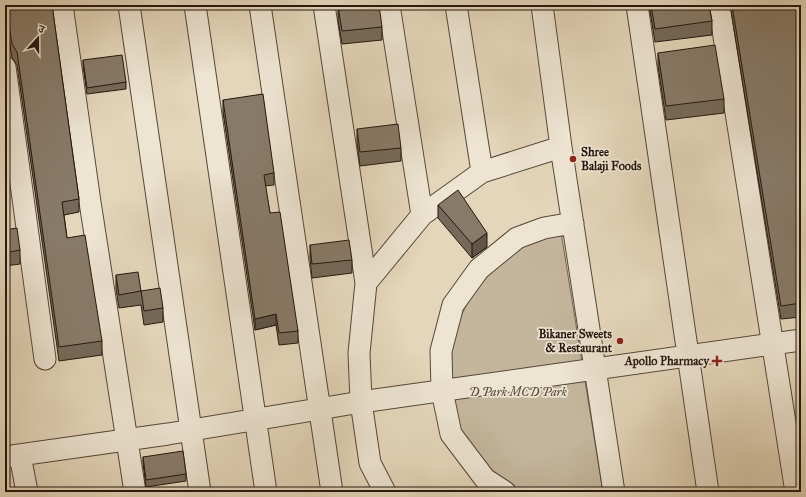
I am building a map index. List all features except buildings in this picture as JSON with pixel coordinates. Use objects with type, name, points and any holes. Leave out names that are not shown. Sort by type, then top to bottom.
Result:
[{"type":"street","points":[[62,5],[90,202],[135,492]]},
{"type":"street","points":[[129,5],[200,492]]},
{"type":"street","points":[[195,5],[266,492]]},
{"type":"street","points":[[260,5],[332,492]]},
{"type":"street","points":[[324,5],[366,283],[359,353],[361,402],[370,463],[385,492]]},
{"type":"street","points":[[389,5],[422,215]]},
{"type":"street","points":[[456,5],[482,172]]},
{"type":"street","points":[[542,5],[561,147],[574,223],[614,492]]},
{"type":"street","points":[[637,5],[708,492]]},
{"type":"street","points":[[719,5],[796,492]]},
{"type":"street","points":[[704,48],[726,45]]},
{"type":"street","points":[[644,56],[667,53]]},
{"type":"street","points":[[5,67],[45,359]]},
{"type":"street","points":[[366,283],[422,215],[482,172],[561,147]]},
{"type":"street","points":[[505,492],[485,479],[451,434],[442,391],[441,351],[453,305],[479,269],[517,238],[544,228],[574,223]]},
{"type":"street","points":[[27,492],[13,456],[191,430],[320,408],[801,340]]},
{"type":"green space","name":"D Park MCD Park","points":[[561,232],[603,492],[517,492],[478,458],[453,418],[446,364],[454,330],[471,296],[509,251]]},
{"type":"place","name":"Shree Balaji Foods","points":[[573,159]]},
{"type":"place","name":"Bikaner Sweets & Restaurant","points":[[620,341]]},
{"type":"place","name":"Apollo Pharmacy","points":[[717,361]]}]
